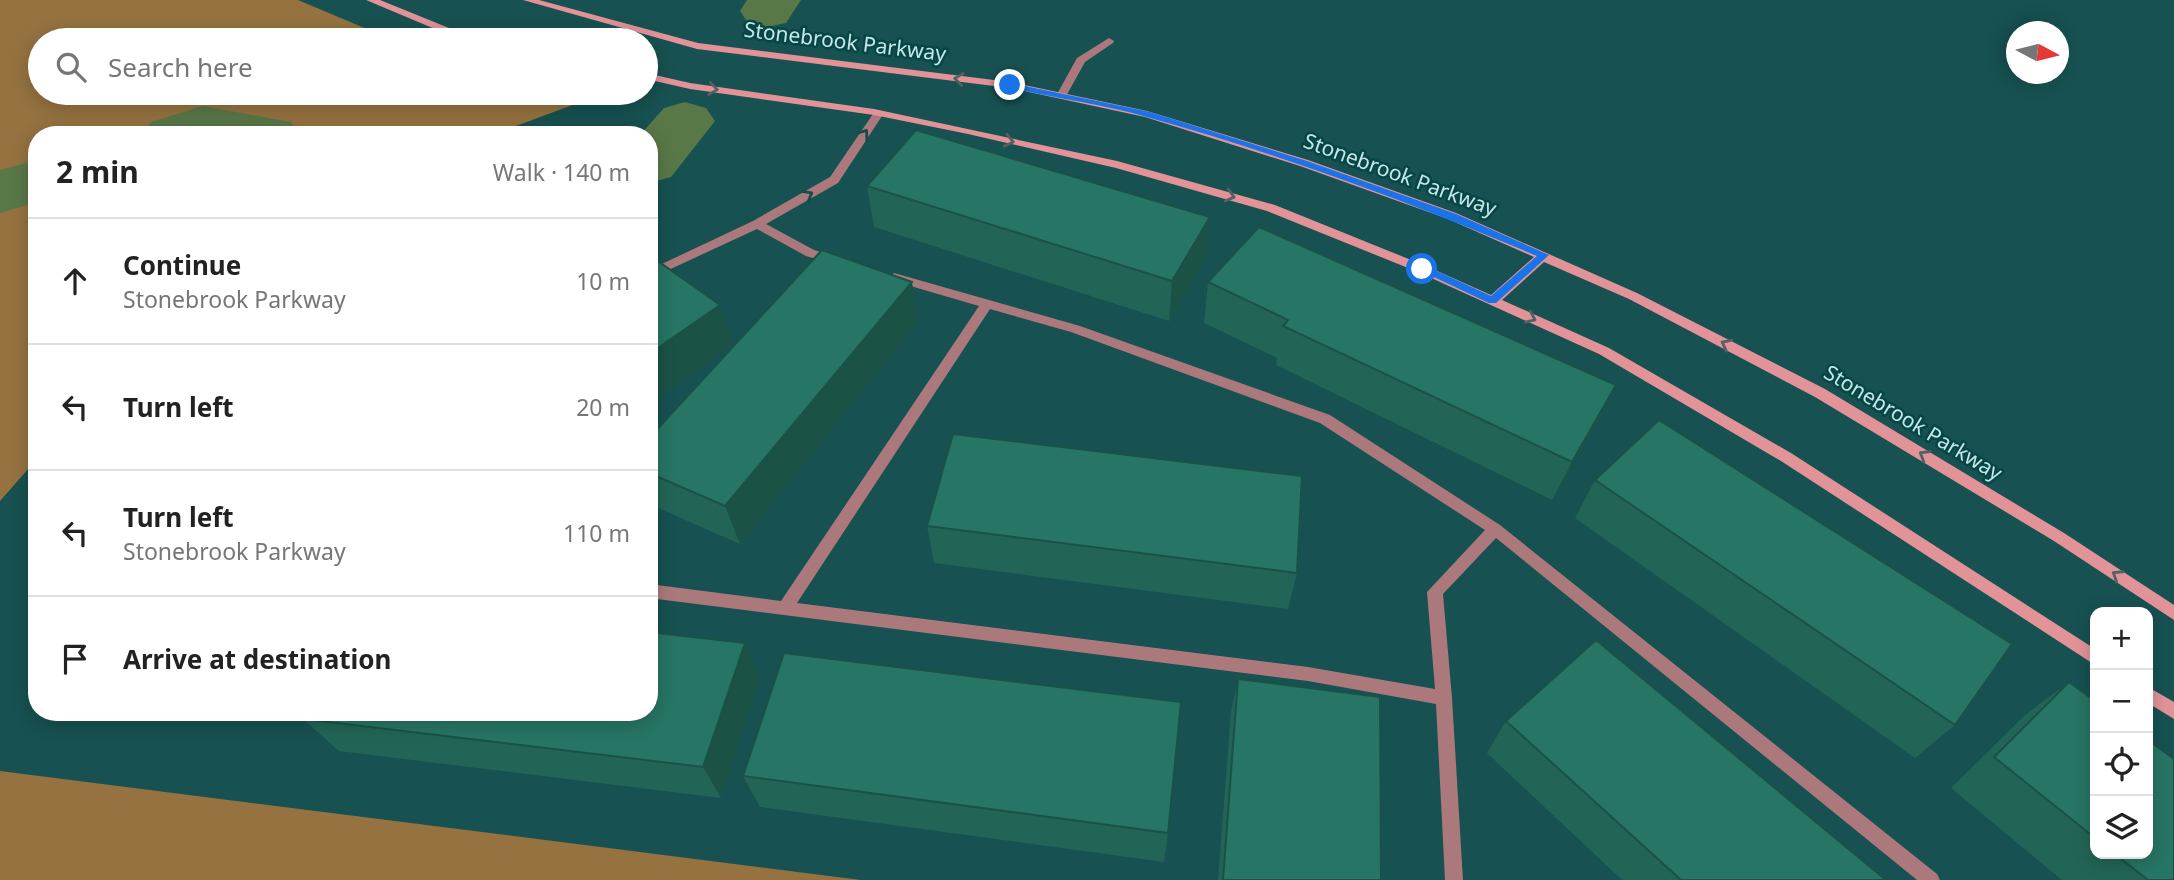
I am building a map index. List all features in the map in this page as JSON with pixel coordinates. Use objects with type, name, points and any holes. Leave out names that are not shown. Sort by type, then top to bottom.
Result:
[{"type":"main road","points":[[371,0],[441,28]]},
{"type":"main road","name":"Stonebrook Parkway","points":[[528,0],[631,28]]},
{"type":"main road","name":"Stonebrook Parkway","points":[[658,35],[697,46],[1010,85],[1147,114],[1304,163],[1452,216],[1633,296],[1820,393],[2059,537],[2174,613]]},
{"type":"main road","points":[[658,79],[690,86],[879,114],[1117,165],[1271,208],[1422,269],[1604,351],[1786,457],[2090,655]]},
{"type":"main road","points":[[1492,301],[1544,255]]},
{"type":"main road","points":[[2153,697],[2174,711]]},
{"type":"lane","points":[[1060,96],[1081,60],[1109,41]]},
{"type":"lane","points":[[658,271],[757,224],[834,180],[879,114]]},
{"type":"lane","points":[[757,224],[810,253],[848,264]]},
{"type":"lane","points":[[873,271],[1075,329],[1325,419],[1495,529],[1931,880]]},
{"type":"lane","points":[[784,609],[987,304]]},
{"type":"lane","points":[[1457,878],[1435,592],[1495,529]]},
{"type":"lane","points":[[658,592],[1308,674],[1444,698]]},
{"type":"shaded area","points":[[0,0],[298,0],[364,28],[28,28],[28,105],[573,105],[516,126],[28,126],[28,469],[0,501]]},
{"type":"shaded area","points":[[0,771],[861,880],[0,880]]},
{"type":"building","points":[[916,130],[1210,217],[1172,281],[867,186]]},
{"type":"building","points":[[1259,227],[1616,385],[1572,462],[1283,326],[1288,320],[1208,282]]},
{"type":"building","points":[[822,250],[912,282],[725,506],[658,477],[658,428]]},
{"type":"building","points":[[658,261],[720,305],[658,348]]},
{"type":"building","points":[[1659,420],[2012,644],[1955,725],[1595,480]]},
{"type":"building","points":[[953,434],[1302,476],[1297,573],[927,526]]},
{"type":"building","points":[[658,633],[745,643],[703,767],[320,721],[658,721]]},
{"type":"building","points":[[1596,640],[1886,880],[1681,880],[1506,721]]},
{"type":"building","points":[[784,653],[1181,702],[1168,833],[743,776]]},
{"type":"building","points":[[1238,679],[1380,697],[1381,880],[1223,880]]},
{"type":"building","points":[[2069,682],[2090,697],[2090,834],[1994,757]]},
{"type":"building","points":[[2153,744],[2174,759],[2174,880],[2148,880],[2121,859],[2153,859]]},
{"type":"waterway","points":[[767,11],[774,0]]},
{"type":"waterway","points":[[658,152],[685,121]]},
{"type":"waterway","points":[[200,126],[210,126]]},
{"type":"waterway","points":[[0,192],[28,183]]},
{"type":"route","points":[[1010,85],[1147,114],[1304,163],[1452,216],[1544,255],[1492,301],[1422,269]]}]
